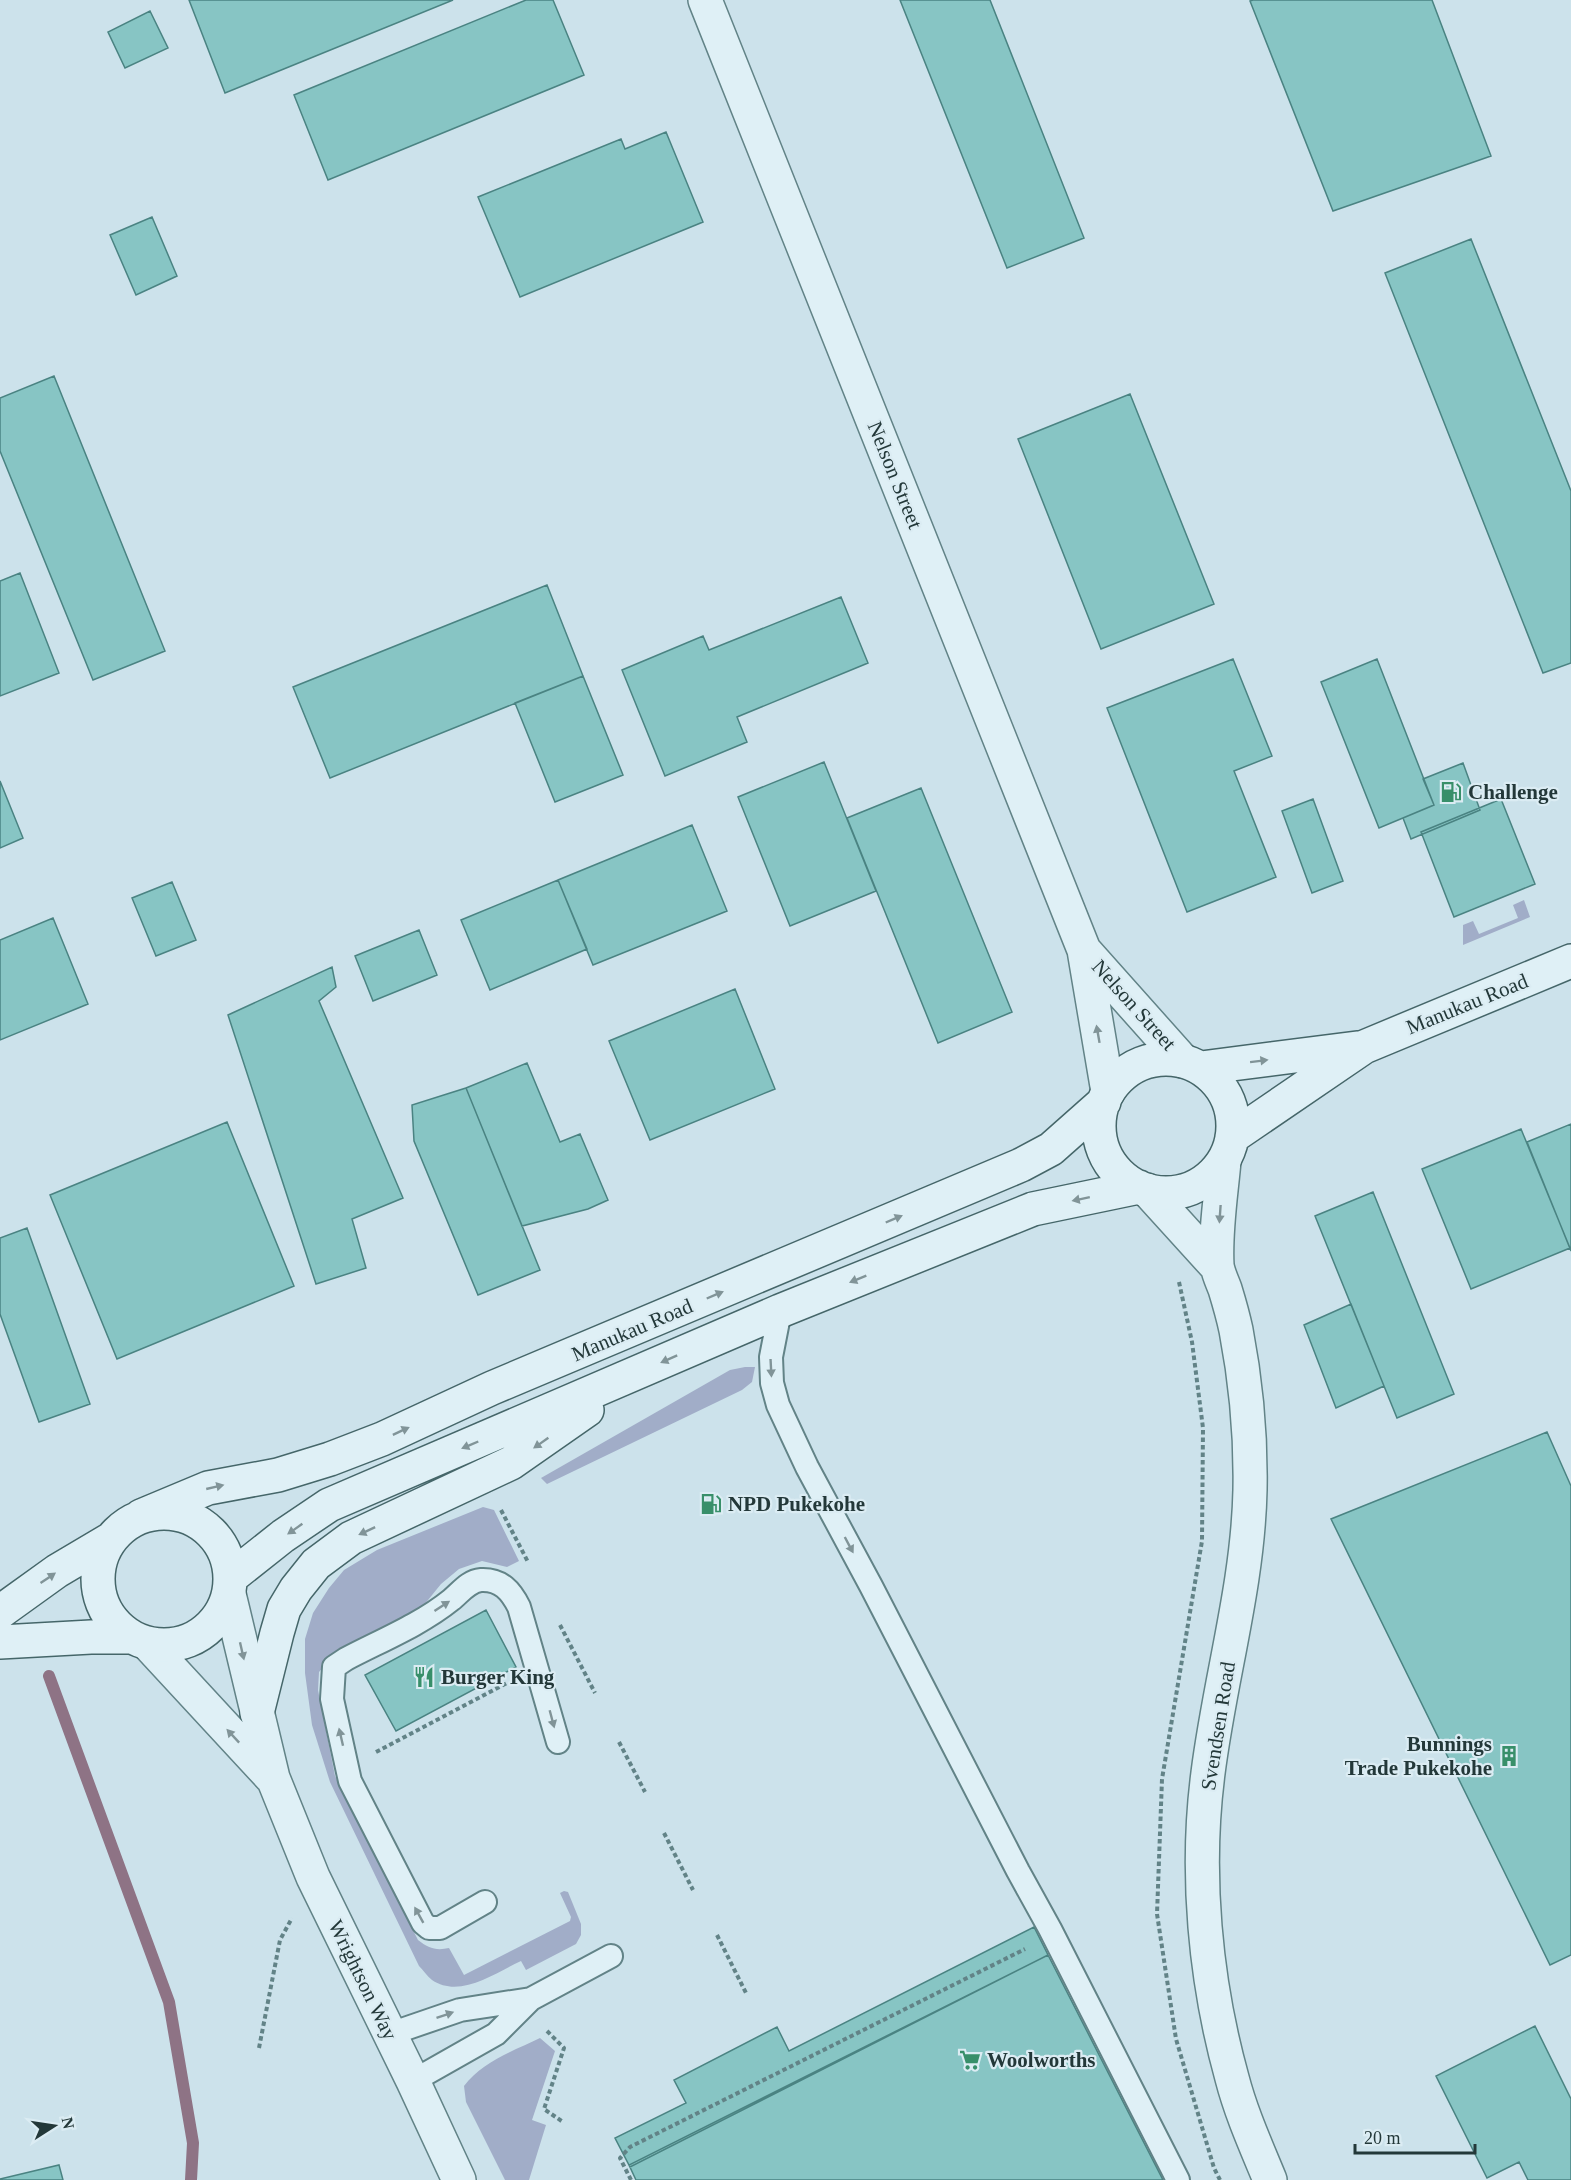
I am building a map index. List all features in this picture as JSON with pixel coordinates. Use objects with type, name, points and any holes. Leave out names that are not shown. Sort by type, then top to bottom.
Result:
[{"type":"main road","name":"Nelson Street","points":[[705,0],[1084,950],[1106,1097]]},
{"type":"main road","name":"Nelson Street","points":[[1084,950],[1192,1064]]},
{"type":"main road","name":"Manukau Road","points":[[1228,1149],[1364,1047],[1571,961]]},
{"type":"main road","name":"Manukau Road","points":[[1192,1064],[1364,1047]]},
{"type":"main road","points":[[1166,1058],[1192,1064],[1216,1081],[1227,1098],[1233,1117],[1217,1268],[1143,1189],[1122,1176],[1109,1160],[1101,1142],[1100,1122],[1106,1097],[1119,1078],[1141,1064],[1166,1058]]},
{"type":"main road","name":"Manukau Road","points":[[141,1516],[207,1488],[278,1475],[330,1459],[382,1439],[492,1388],[1022,1166],[1051,1149],[1106,1097]]},
{"type":"main road","points":[[1143,1189],[1169,1193],[1190,1189],[1209,1178],[1228,1149]]},
{"type":"main road","name":"Manukau Road","points":[[229,1586],[283,1536],[328,1505],[780,1311],[1033,1209],[1143,1189]]},
{"type":"main road","name":"Svendsen Road","points":[[1217,1268],[1235,1326],[1242,1366],[1251,1456],[1248,1539],[1240,1597],[1208,1774],[1203,1837],[1204,1898],[1209,1959],[1227,2058],[1240,2103],[1270,2180]]},
{"type":"main road","points":[[257,1713],[276,1633],[285,1609],[296,1589],[316,1564],[351,1538],[512,1463],[639,1372]]},
{"type":"main road","points":[[0,1612],[57,1571],[111,1539],[125,1525],[141,1516],[159,1513],[177,1514],[194,1520],[208,1530],[220,1544],[228,1561],[229,1586],[220,1614],[207,1630],[189,1640],[169,1645],[140,1640],[91,1637],[0,1642]]},
{"type":"main road","points":[[111,1539],[101,1559],[98,1581],[102,1603],[115,1623],[140,1640]]},
{"type":"main road","name":"Wrightson Way","points":[[229,1586],[273,1778],[313,1877],[414,2081],[459,2180]]},
{"type":"main road","name":"Wrightson Way","points":[[140,1640],[273,1778]]},
{"type":"lane","points":[[780,1311],[771,1357],[772,1383],[778,1405],[807,1467],[871,1586],[1178,2180]]},
{"type":"lane","points":[[484,1902],[440,1928],[429,1928],[423,1923],[350,1781],[332,1699],[334,1667],[427,1616],[464,1588],[480,1580],[499,1583],[511,1592],[519,1607],[558,1742]]},
{"type":"lane","points":[[414,2081],[496,2034],[531,1999],[611,1956]]},
{"type":"lane","points":[[390,2034],[460,2010],[531,1999]]},
{"type":"path","points":[[368,1756],[516,1678]]},
{"type":"path","points":[[619,1742],[645,1792]]},
{"type":"path","points":[[664,1833],[693,1890]]},
{"type":"path","points":[[259,2048],[280,1940],[313,1877]]},
{"type":"path","points":[[717,1935],[747,1995]]},
{"type":"path","points":[[632,2180],[620,2157],[630,2147],[1034,1945]]},
{"type":"path","points":[[547,2031],[564,2048],[544,2109],[563,2122]]},
{"type":"shaded area","points":[[1524,900],[1530,917],[1463,945],[1463,925],[1473,921],[1479,934],[1518,918],[1513,905]]},
{"type":"shaded area","points":[[755,1367],[752,1382],[742,1390],[547,1484],[541,1478],[730,1370]]},
{"type":"shaded area","points":[[483,1507],[494,1510],[519,1561],[507,1567],[482,1561],[459,1569],[441,1584],[424,1605],[372,1637],[339,1649],[319,1672],[318,1690],[335,1776],[418,1940],[432,1948],[449,1948],[464,1975],[570,1921],[571,1917],[560,1893],[568,1892],[581,1924],[581,1935],[576,1944],[526,1970],[521,1961],[477,1982],[454,1987],[432,1980],[419,1966],[330,1782],[312,1725],[305,1673],[305,1639],[313,1613],[344,1570],[377,1550]]},
{"type":"shaded area","points":[[540,2038],[555,2051],[532,2120],[546,2125],[529,2180],[505,2180],[466,2102],[464,2086],[489,2064]]},
{"type":"building","points":[[189,0],[453,0],[225,93]]},
{"type":"building","points":[[526,0],[553,0],[584,75],[328,180],[294,95]]},
{"type":"building","points":[[900,0],[990,0],[1084,238],[1007,268]]},
{"type":"building","points":[[1432,0],[1491,156],[1333,211],[1250,1]]},
{"type":"building","points":[[150,11],[168,48],[125,68],[108,32]]},
{"type":"building","points":[[666,132],[703,222],[520,297],[478,197],[621,139],[625,149]]},
{"type":"building","points":[[152,217],[177,276],[136,295],[110,235]]},
{"type":"building","points":[[1471,239],[1571,491],[1571,663],[1543,673],[1385,273]]},
{"type":"building","points":[[54,376],[165,651],[93,680],[0,451],[0,398]]},
{"type":"building","points":[[1130,394],[1214,604],[1101,649],[1018,439]]},
{"type":"building","points":[[20,573],[59,673],[0,696],[0,581]]},
{"type":"building","points":[[547,585],[583,676],[330,778],[293,687]]},
{"type":"building","points":[[841,597],[868,663],[737,717],[747,742],[665,776],[622,670],[703,636],[709,650]]},
{"type":"building","points":[[1233,659],[1272,756],[1234,771],[1276,877],[1187,912],[1107,708]]},
{"type":"building","points":[[1377,659],[1434,805],[1379,828],[1321,682]]},
{"type":"building","points":[[583,676],[623,775],[555,802],[515,703]]},
{"type":"building","points":[[824,762],[876,891],[790,926],[738,797]]},
{"type":"building","name":"Challenge","points":[[1463,763],[1480,810],[1411,839],[1403,818],[1434,805],[1423,779]]},
{"type":"building","points":[[0,781],[23,838],[0,848]]},
{"type":"building","points":[[921,788],[1012,1012],[938,1043],[847,818]]},
{"type":"building","points":[[1313,799],[1343,881],[1312,893],[1282,811]]},
{"type":"building","points":[[1501,799],[1535,884],[1454,917],[1421,832]]},
{"type":"building","points":[[692,825],[727,911],[593,965],[558,880]]},
{"type":"building","points":[[558,880],[587,949],[490,990],[461,920]]},
{"type":"building","points":[[172,882],[196,940],[156,956],[132,898]]},
{"type":"building","points":[[53,918],[88,1004],[0,1040],[0,940]]},
{"type":"building","points":[[419,930],[437,975],[373,1001],[355,956]]},
{"type":"building","points":[[332,967],[336,987],[319,1001],[403,1198],[352,1219],[366,1268],[316,1284],[228,1015]]},
{"type":"building","points":[[735,989],[775,1089],[650,1140],[609,1041]]},
{"type":"building","points":[[527,1063],[560,1142],[580,1134],[608,1200],[588,1209],[522,1226],[466,1088]]},
{"type":"building","points":[[466,1088],[540,1270],[478,1295],[414,1141],[412,1105]]},
{"type":"building","points":[[227,1122],[294,1286],[117,1359],[50,1195]]},
{"type":"building","points":[[1571,1124],[1571,1251],[1527,1142]]},
{"type":"building","points":[[1521,1129],[1570,1248],[1471,1289],[1422,1169]]},
{"type":"building","points":[[1373,1192],[1454,1394],[1397,1418],[1315,1216]]},
{"type":"building","points":[[27,1228],[90,1404],[39,1422],[0,1314],[0,1238]]},
{"type":"building","points":[[1351,1304],[1384,1386],[1336,1408],[1304,1325]]},
{"type":"building","name":"Bunnings Trade Pukekohe","points":[[1547,1432],[1571,1486],[1571,1955],[1550,1965],[1331,1519]]},
{"type":"building","points":[[486,1610],[516,1667],[396,1731],[365,1675]]},
{"type":"building","points":[[1034,1927],[1048,1955],[630,2167],[615,2138],[686,2103],[674,2080],[777,2027],[789,2051]]},
{"type":"building","name":"Woolworths","points":[[1048,1955],[1163,2180],[636,2180],[629,2165]]},
{"type":"building","points":[[1535,2026],[1571,2099],[1571,2180],[1528,2180],[1519,2162],[1487,2178],[1436,2076]]},
{"type":"building","points":[[59,2165],[63,2180],[0,2180],[0,2179]]},
{"type":"waterway","points":[[49,1676],[169,2002],[193,2143],[191,2180]]},
{"type":"place","name":"Challenge","points":[[1451,792]]},
{"type":"place","name":"NPD Pukekohe","points":[[711,1504]]},
{"type":"place","name":"Burger King","points":[[424,1677]]},
{"type":"place","name":"Bunnings Trade Pukekohe","points":[[1509,1756]]},
{"type":"place","name":"Woolworths","points":[[970,2060]]}]
